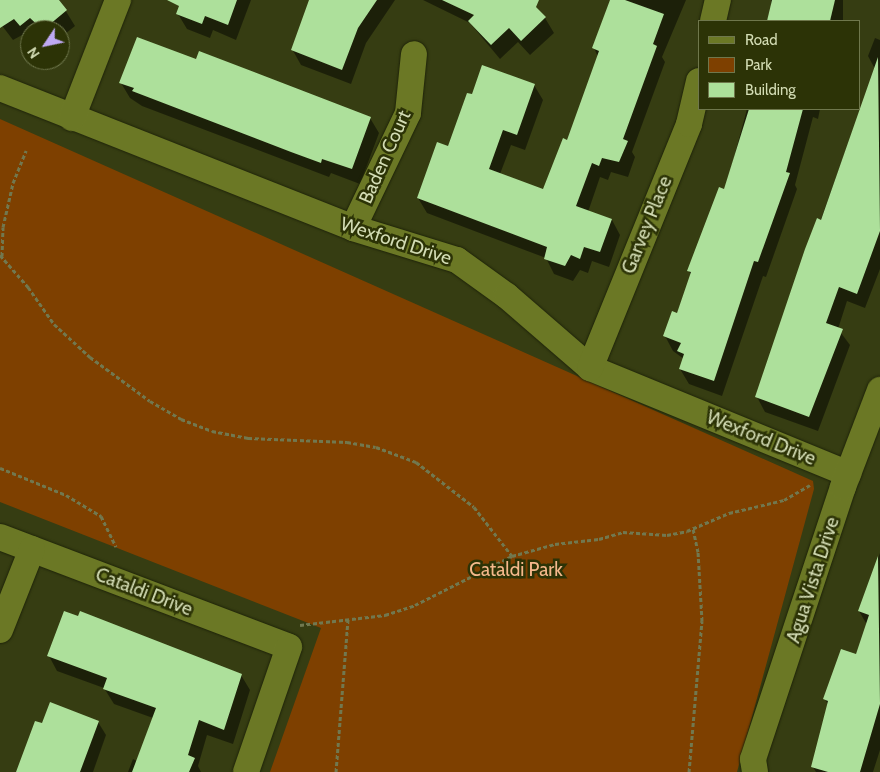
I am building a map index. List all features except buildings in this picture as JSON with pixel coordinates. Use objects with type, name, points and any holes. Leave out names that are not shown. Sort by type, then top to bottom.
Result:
[{"type":"street","points":[[72,118],[118,0]]},
{"type":"street","points":[[713,20],[718,0]]},
{"type":"street","name":"Baden Court","points":[[353,228],[408,113],[414,54]]},
{"type":"street","name":"Garvey Place","points":[[590,368],[688,124],[698,85]]},
{"type":"street","name":"Wexford Drive","points":[[0,88],[353,228],[456,260],[507,296],[590,368],[848,474]]},
{"type":"street","name":"Agua Vista Drive","points":[[755,772],[754,760],[848,474],[880,390]]},
{"type":"street","name":"Cataldi Drive","points":[[0,537],[290,636]]},
{"type":"street","points":[[0,630],[32,549]]},
{"type":"street","points":[[246,772],[290,636]]},
{"type":"path","points":[[26,150],[13,183],[3,228],[1,256],[54,324],[90,357],[180,419],[212,431],[248,438],[316,439],[376,447],[416,462],[474,507],[512,556]]},
{"type":"path","points":[[0,468],[66,495],[102,516],[116,547]]},
{"type":"path","points":[[290,636],[348,619],[385,616],[415,604],[512,556],[555,544],[599,540],[623,532],[667,535],[693,528],[729,513],[784,500],[810,485]]},
{"type":"path","points":[[689,772],[702,620],[698,552],[693,528]]},
{"type":"path","points":[[336,772],[348,619]]},
{"type":"green space","name":"Cataldi Park","points":[[0,119],[813,481],[814,489],[737,772],[270,772],[321,628],[0,502]]}]
